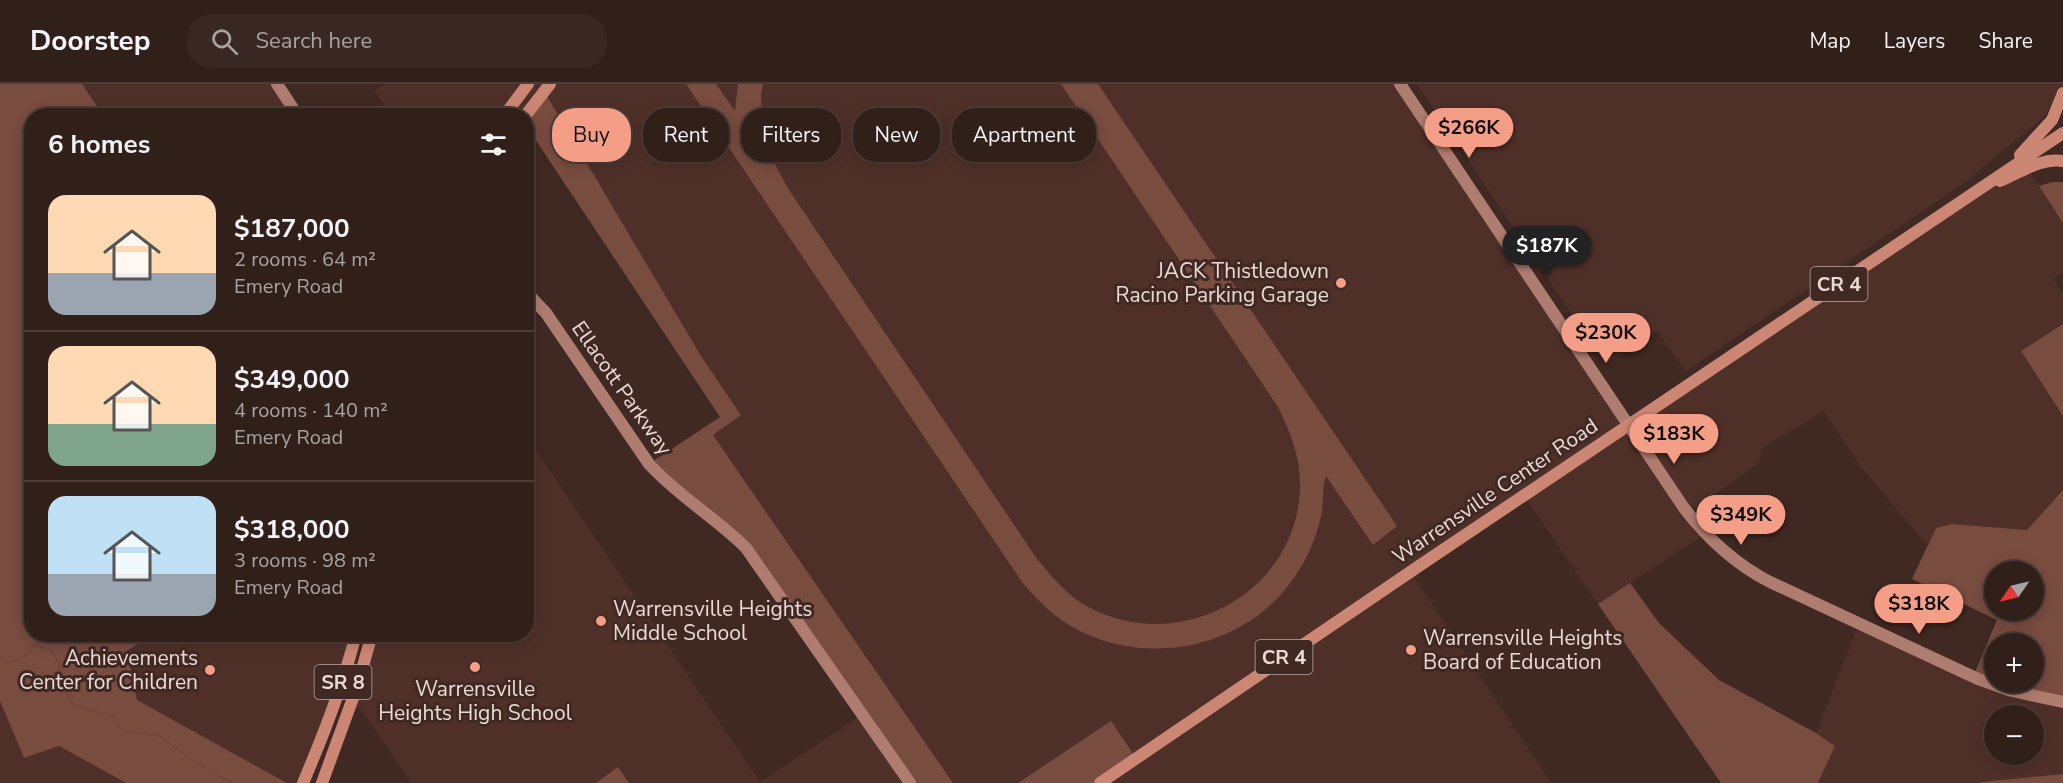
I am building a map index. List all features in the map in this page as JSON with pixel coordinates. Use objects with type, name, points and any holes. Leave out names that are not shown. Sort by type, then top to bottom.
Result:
[{"type":"main road","points":[[510,108],[528,84]]},
{"type":"main road","points":[[531,108],[550,84]]},
{"type":"main road","points":[[2005,171],[2052,120],[2063,93]]},
{"type":"main road","name":"Warrensville Center Road","points":[[1100,783],[2063,133]]},
{"type":"main road","points":[[1974,192],[2042,163],[2063,161]]},
{"type":"main road","name":"SR 8","points":[[303,783],[327,728],[354,642]]},
{"type":"main road","name":"SR 8","points":[[322,783],[357,687],[370,642]]},
{"type":"street","points":[[277,84],[293,108]]},
{"type":"street","points":[[1400,84],[1695,523],[1715,544],[1740,564],[1772,583],[1973,676],[2012,691],[2063,702]]},
{"type":"street","name":"Ellacott Parkway","points":[[534,300],[546,313],[649,464],[661,477],[730,532],[746,548],[910,783]]},
{"type":"shaded area","points":[[0,84],[82,84],[98,108],[24,108],[24,642],[140,642],[127,651],[137,700],[287,783],[126,783],[59,746],[24,758],[0,701]]},
{"type":"shaded area","points":[[82,84],[277,84],[293,108],[98,108]]},
{"type":"shaded area","points":[[384,84],[1400,84],[1629,425],[1974,192],[2028,169],[2063,223],[2063,272],[2053,279],[2063,294],[2063,324],[2021,351],[2063,416],[2063,490],[2027,530],[1952,524],[1936,528],[1927,545],[1861,467],[1824,411],[1761,449],[1760,462],[1689,513],[1705,534],[1598,604],[1524,496],[1411,572],[1551,783],[953,783],[713,435],[741,415],[701,356],[559,162],[631,162],[631,108],[552,108],[552,152],[534,127],[534,108],[379,108],[384,105],[374,90]]},
{"type":"shaded area","points":[[686,84],[716,84],[735,111],[738,84],[763,84],[762,108],[741,108],[741,162],[774,162],[787,187],[1037,559],[1061,587],[1082,604],[1125,621],[1161,624],[1195,618],[1228,605],[1256,585],[1278,558],[1294,526],[1300,478],[1294,446],[1278,407],[1096,136],[1096,108],[1077,108],[1061,84],[1098,84],[1397,526],[1373,545],[1326,476],[1319,525],[1304,561],[1288,586],[1268,607],[1244,625],[1218,637],[1191,645],[1162,649],[1133,647],[1105,641],[1070,626],[1048,609],[1022,582],[729,148],[729,108],[702,108]]},
{"type":"shaded area","points":[[1417,84],[2062,84],[2045,116],[1964,183],[1686,371],[1657,331],[1605,364]]},
{"type":"shaded area","points":[[544,91],[554,108],[552,108],[552,162],[586,162],[701,356],[741,415],[713,435],[953,783],[910,783],[746,548],[649,464],[720,417],[534,138],[534,108],[532,108]]},
{"type":"shaded area","points":[[2052,182],[2063,182],[2063,223],[2039,186]]},
{"type":"shaded area","points":[[2063,324],[2063,416],[2021,351]]},
{"type":"shaded area","points":[[534,447],[760,782],[862,715],[910,783],[411,783],[362,710],[355,711],[376,642],[534,642]]},
{"type":"shaded area","points":[[2063,490],[2063,702],[2031,693],[2044,693],[2044,633],[1992,633],[1997,621],[2044,621],[2044,561],[1984,561],[1984,614],[1912,579],[1936,528],[1952,524],[2027,530]]},
{"type":"shaded area","points":[[1630,583],[1659,623],[1719,680],[1816,733],[1835,746],[1818,783],[1721,783],[1598,604]]},
{"type":"shaded area","points":[[1859,623],[1984,680],[1984,693],[2031,693],[2063,702],[2063,774],[1980,783],[1818,783],[1835,746],[1816,733]]},
{"type":"shaded area","points":[[140,642],[353,642],[303,783],[287,783],[137,700],[127,651]]},
{"type":"shaded area","points":[[1984,651],[1984,680],[1973,677]]},
{"type":"shaded area","points":[[0,701],[24,758],[59,746],[126,783],[0,783]]},
{"type":"shaded area","points":[[1111,721],[1136,758],[1100,783],[1018,783]]},
{"type":"shaded area","points":[[618,767],[629,783],[596,783]]},
{"type":"shaded area","points":[[2063,774],[2063,783],[1980,783],[1982,782]]},
{"type":"waterway","points":[[0,657],[5,662],[16,661],[23,658],[35,645],[46,648],[57,660],[67,696],[72,703],[113,716],[116,724],[124,732],[158,735],[189,758],[232,783]]},
{"type":"place","name":"JACK Thistledown Racino Parking Garage","points":[[1341,283]]},
{"type":"place","name":"Warrensville Heights Middle School","points":[[601,621]]},
{"type":"place","name":"Warrensville Heights Board of Education","points":[[1411,650]]},
{"type":"place","name":"Warrensville Heights High School","points":[[475,667]]},
{"type":"place","name":"Achievements Center for Children","points":[[210,670]]}]
